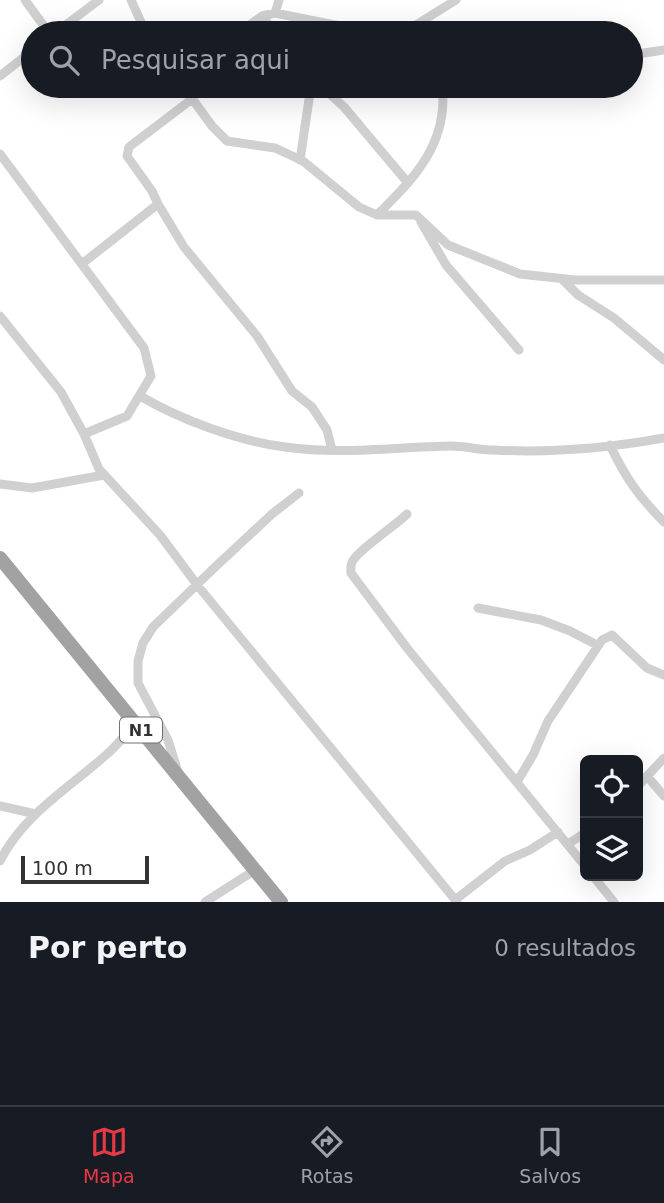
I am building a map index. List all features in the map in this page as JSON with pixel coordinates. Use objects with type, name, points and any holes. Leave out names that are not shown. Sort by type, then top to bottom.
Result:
[{"type":"highway","name":"N1","points":[[0,558],[281,902]]},
{"type":"street","points":[[25,0],[40,21]]},
{"type":"street","points":[[71,21],[99,0]]},
{"type":"street","points":[[131,0],[141,21]]},
{"type":"street","points":[[275,13],[279,0]]},
{"type":"street","points":[[422,21],[456,0]]},
{"type":"street","points":[[255,21],[275,13],[315,21]]},
{"type":"street","points":[[262,16],[266,21]]},
{"type":"street","points":[[643,53],[664,50]]},
{"type":"street","points":[[0,76],[21,59]]},
{"type":"street","points":[[300,160],[300,144],[309,98]]},
{"type":"street","points":[[334,98],[408,183]]},
{"type":"street","points":[[377,215],[408,183],[433,148],[444,111],[443,98]]},
{"type":"street","points":[[332,450],[327,430],[312,407],[292,391],[257,336],[184,247],[152,191],[127,156],[129,146],[192,99],[227,141],[275,148],[300,160],[359,207],[377,215],[416,215],[448,245],[520,274],[617,282],[664,280]]},
{"type":"street","points":[[0,154],[144,348],[151,376],[127,416],[84,434]]},
{"type":"street","points":[[83,263],[158,204]]},
{"type":"street","points":[[416,215],[446,265],[519,349]]},
{"type":"street","points":[[562,278],[578,295],[614,317],[664,360]]},
{"type":"street","points":[[0,316],[61,392],[99,469],[160,535],[198,586],[456,901],[505,861],[530,850],[558,832]]},
{"type":"street","points":[[140,396],[160,408],[243,438],[285,447],[332,450],[454,446],[542,451],[664,438]]},
{"type":"street","points":[[610,445],[624,475],[637,494],[664,522]]},
{"type":"street","points":[[0,484],[32,488],[104,475]]},
{"type":"street","points":[[180,778],[168,740],[138,683],[137,671],[143,643],[153,627],[272,514],[299,493]]},
{"type":"street","points":[[407,514],[356,557],[350,568],[351,573],[407,648],[580,860]]},
{"type":"street","points":[[478,608],[541,620],[597,645]]},
{"type":"street","points":[[517,782],[533,755],[548,720],[602,640],[612,635],[647,668],[664,675]]},
{"type":"street","points":[[0,861],[9,843],[36,814],[108,754],[135,723]]},
{"type":"street","points":[[643,780],[664,758]]},
{"type":"street","points":[[647,776],[664,796]]},
{"type":"street","points":[[0,806],[36,814]]},
{"type":"street","points":[[568,844],[580,836]]},
{"type":"street","points":[[205,902],[255,870]]},
{"type":"street","points":[[597,881],[614,902]]}]
